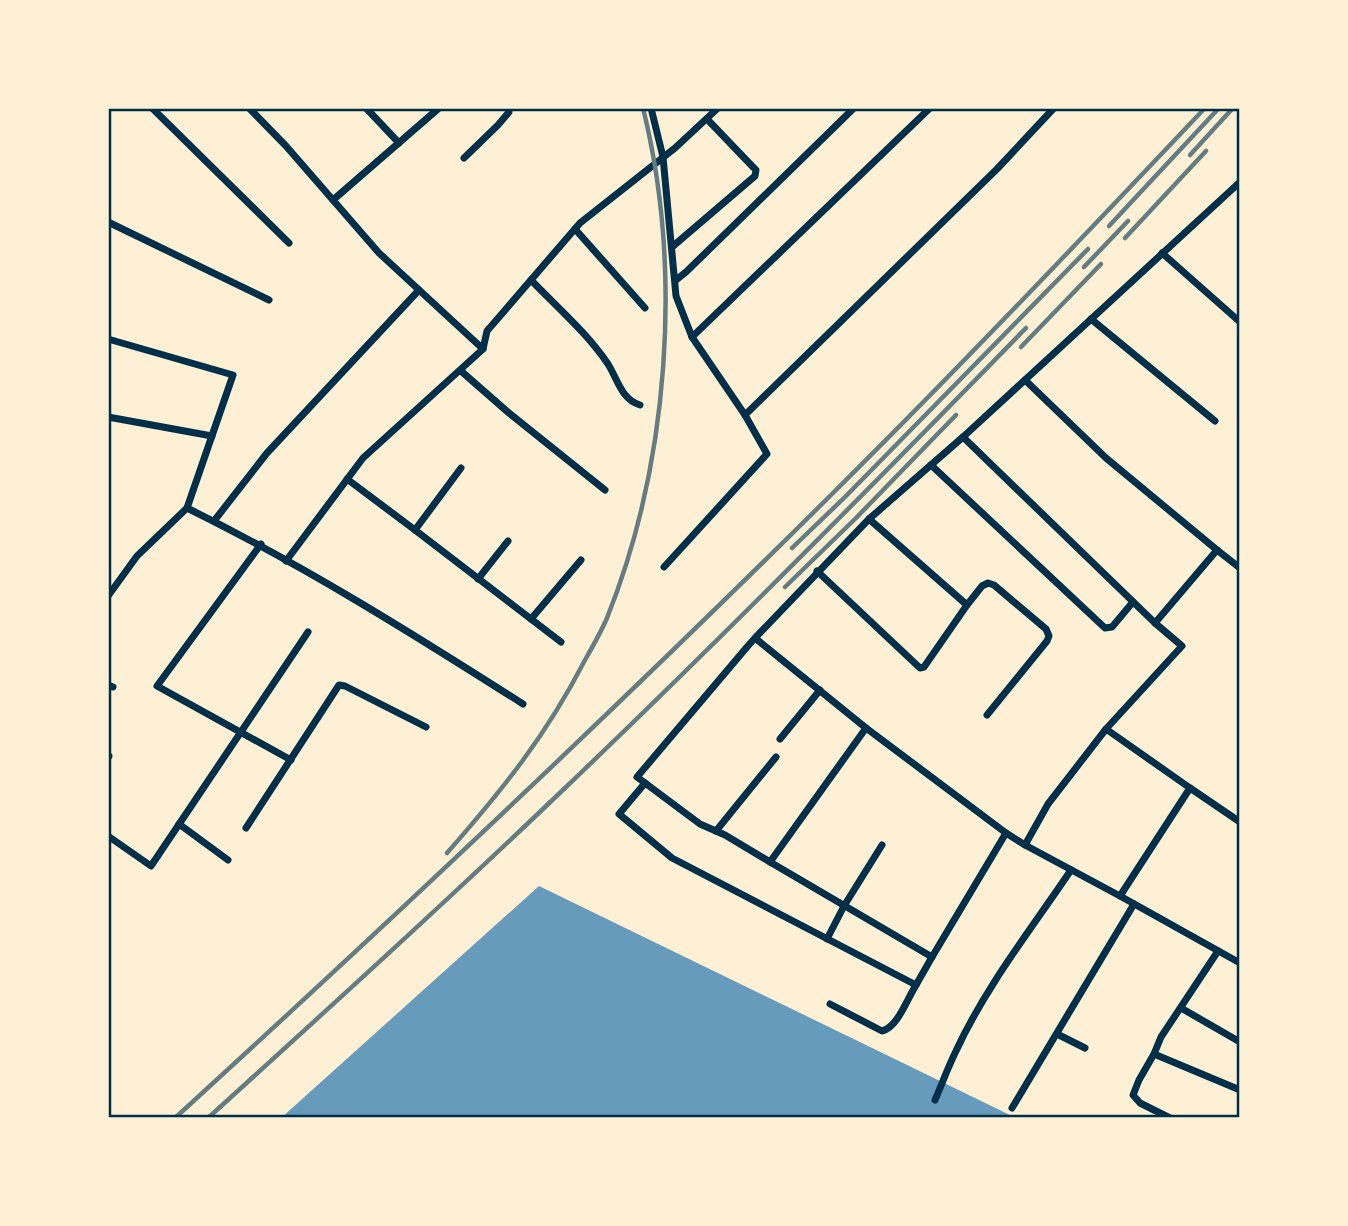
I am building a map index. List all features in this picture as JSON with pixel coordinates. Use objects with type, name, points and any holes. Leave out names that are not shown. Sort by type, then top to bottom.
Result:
[{"type":"street","points":[[152,108],[289,243]]},
{"type":"street","points":[[249,108],[286,146],[379,253],[484,349]]},
{"type":"street","points":[[366,108],[399,143]]},
{"type":"street","points":[[333,200],[439,108]]},
{"type":"street","points":[[464,158],[498,125],[509,112],[508,108]]},
{"type":"street","points":[[651,108],[663,157],[676,296],[692,337],[745,415],[767,454],[664,567]]},
{"type":"street","points":[[286,561],[363,457],[484,349],[487,331],[575,229],[718,108]]},
{"type":"street","points":[[676,280],[854,108]]},
{"type":"street","points":[[692,337],[930,108]]},
{"type":"street","points":[[745,415],[998,169],[1054,108]]},
{"type":"street","points":[[672,247],[755,176],[756,170],[707,119]]},
{"type":"street","points":[[932,957],[700,824],[637,777],[755,638],[869,519],[963,437],[1240,182]]},
{"type":"street","points":[[108,222],[270,300]]},
{"type":"street","points":[[575,229],[645,308]]},
{"type":"street","points":[[1162,253],[1240,322]]},
{"type":"street","points":[[531,280],[600,353],[617,378],[625,397],[640,405]]},
{"type":"street","points":[[214,521],[267,453],[419,290]]},
{"type":"street","points":[[1091,319],[1216,421]]},
{"type":"street","points":[[108,340],[233,375],[187,508],[136,556],[108,596]]},
{"type":"street","points":[[461,371],[605,490]]},
{"type":"street","points":[[1025,380],[1106,458],[1240,568]]},
{"type":"street","points":[[108,416],[212,436]]},
{"type":"street","points":[[963,437],[1182,646],[1106,729],[1048,804],[1025,845]]},
{"type":"street","points":[[930,465],[1105,628],[1112,627],[1133,602]]},
{"type":"street","points":[[415,530],[461,468]]},
{"type":"street","points":[[347,479],[561,642]]},
{"type":"street","points":[[187,508],[261,544],[394,622],[523,704]]},
{"type":"street","points":[[869,519],[967,605]]},
{"type":"street","points":[[478,579],[509,541]]},
{"type":"street","points":[[261,544],[157,685],[291,761]]},
{"type":"street","points":[[1155,623],[1217,550]]},
{"type":"street","points":[[531,619],[581,560]]},
{"type":"street","points":[[817,571],[920,668],[924,667],[982,586],[994,584],[1046,629],[1049,636],[1043,648],[987,715]]},
{"type":"street","points":[[108,836],[150,866],[308,632]]},
{"type":"street","points":[[755,638],[866,728],[1006,833],[1240,963]]},
{"type":"street","points":[[246,828],[339,685],[426,727]]},
{"type":"street","points":[[780,739],[820,690]]},
{"type":"street","points":[[769,862],[866,728]]},
{"type":"street","points":[[1106,729],[1240,822]]},
{"type":"street","points":[[716,831],[776,757]]},
{"type":"street","points":[[645,783],[619,814],[672,858],[915,985]]},
{"type":"street","points":[[1120,896],[1190,788]]},
{"type":"street","points":[[178,824],[229,860]]},
{"type":"street","points":[[830,1004],[881,1031],[889,1029],[1006,833]]},
{"type":"street","points":[[827,939],[882,845]]},
{"type":"street","points":[[935,1100],[956,1050],[979,1008],[1072,870]]},
{"type":"street","points":[[1013,1108],[1134,904]]},
{"type":"street","points":[[1170,1118],[1140,1102],[1133,1095],[1161,1037],[1218,951]]},
{"type":"street","points":[[1181,1008],[1240,1042]]},
{"type":"street","points":[[1057,1034],[1085,1048]]},
{"type":"street","points":[[1154,1054],[1240,1090]]},
{"type":"water","points":[[539,886],[1014,1117],[281,1118]]},
{"type":"railway","points":[[447,853],[505,784],[555,713],[605,623],[628,558],[644,496],[656,431],[666,300],[663,234],[655,170],[643,108]]},
{"type":"railway","points":[[175,1118],[507,809],[751,574],[973,351],[1205,108]]},
{"type":"railway","points":[[1109,226],[1219,108]]},
{"type":"railway","points":[[1190,155],[1233,108]]},
{"type":"railway","points":[[1125,238],[1206,151]]},
{"type":"railway","points":[[1084,267],[1128,221]]},
{"type":"railway","points":[[792,548],[1088,249]]},
{"type":"railway","points":[[1021,347],[1101,264]]},
{"type":"railway","points":[[208,1118],[624,732],[1026,328]]},
{"type":"railway","points":[[785,587],[956,415]]}]
